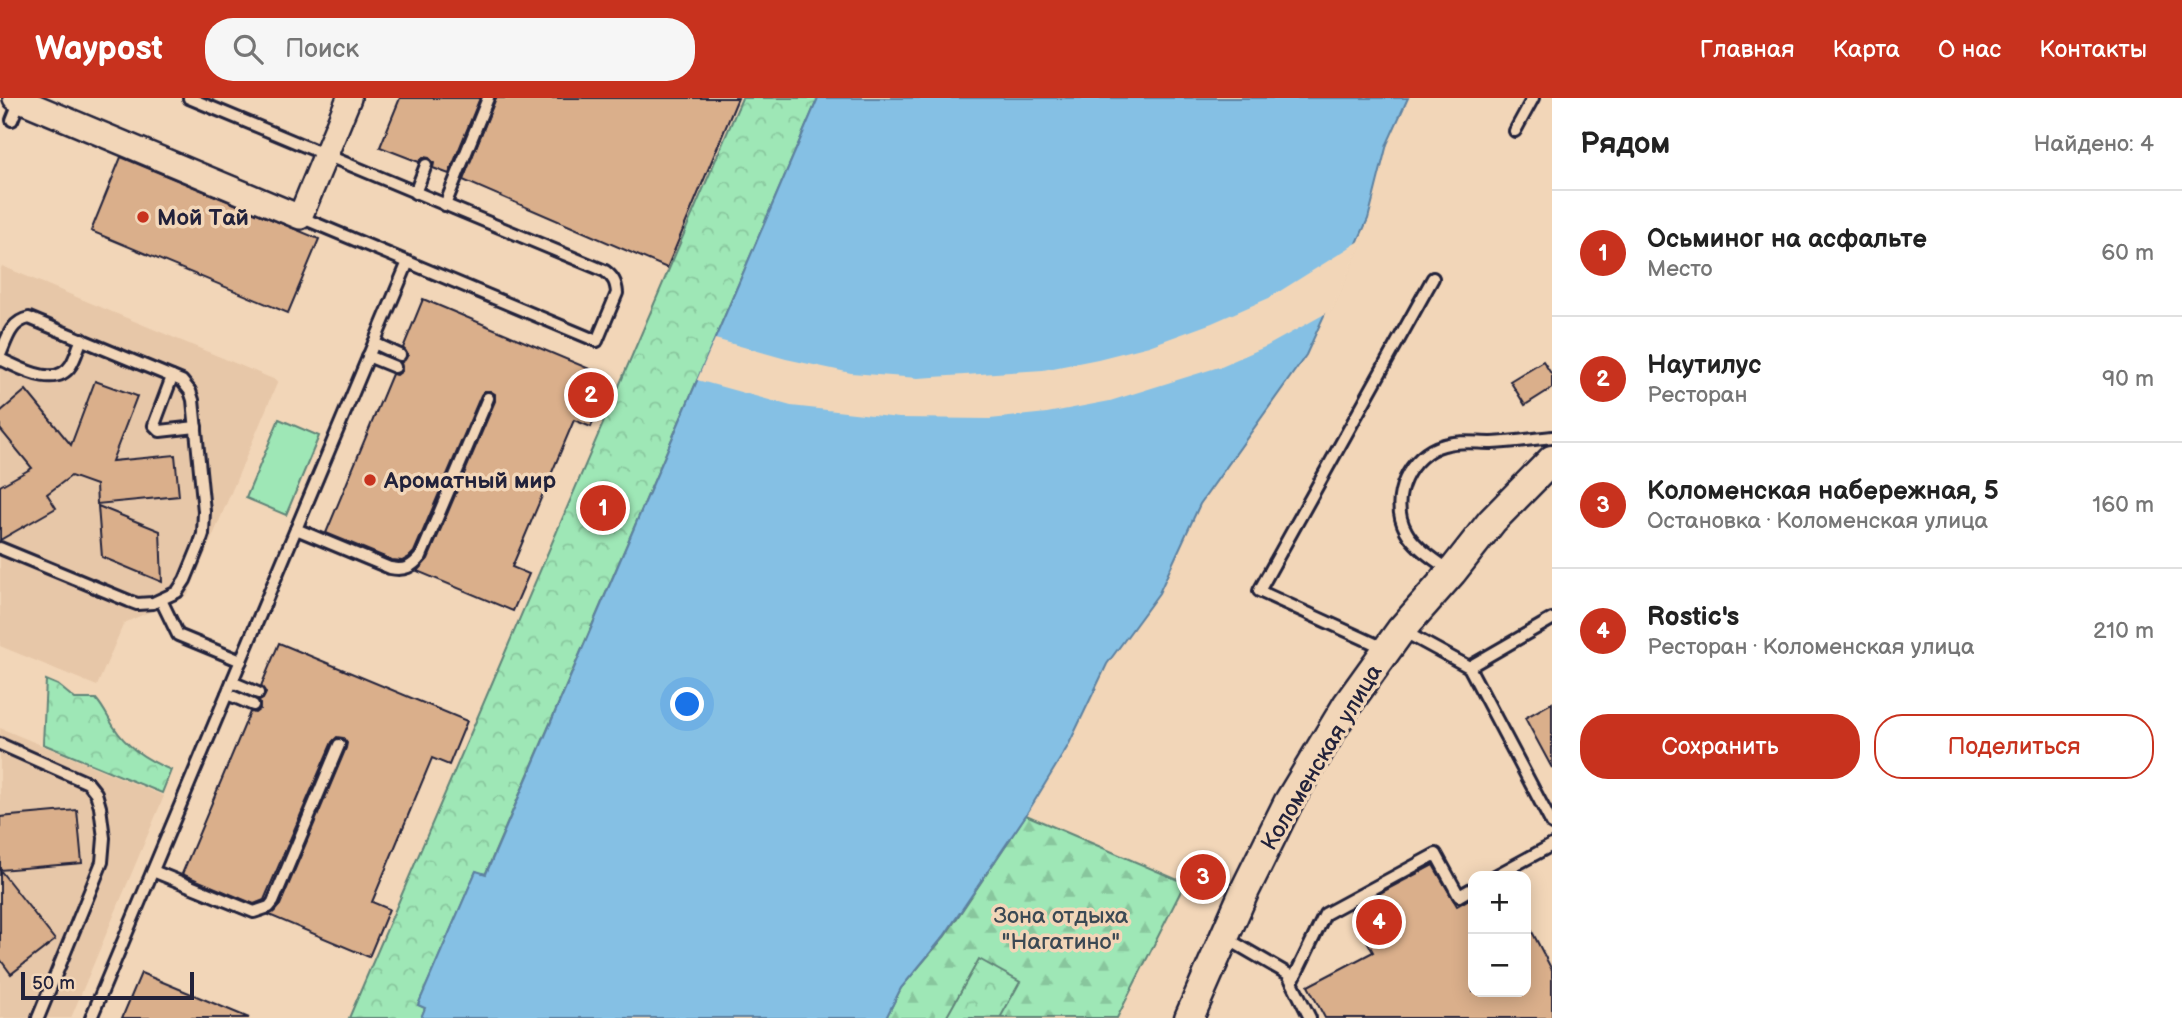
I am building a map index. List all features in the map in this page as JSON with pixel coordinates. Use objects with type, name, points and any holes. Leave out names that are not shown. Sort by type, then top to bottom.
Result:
[{"type":"street","points":[[16,106],[300,217],[349,98]]},
{"type":"street","name":"Коломенская улица","points":[[1189,1018],[1288,803],[1347,705],[1394,640],[1492,521],[1552,460]]},
{"type":"lane","points":[[189,98],[612,276],[617,293],[597,341],[300,217]]},
{"type":"lane","points":[[445,205],[488,98]]},
{"type":"lane","points":[[1515,131],[1533,98]]},
{"type":"lane","points":[[415,192],[426,165]]},
{"type":"lane","points":[[95,1017],[240,661],[408,262]]},
{"type":"lane","points":[[1433,278],[1259,591],[1469,667],[1552,824]]},
{"type":"lane","points":[[0,548],[137,604],[153,603],[181,588],[203,534],[204,511],[196,427],[190,391],[182,381],[173,377],[39,321],[29,318],[12,327],[0,357],[39,375],[50,377],[70,367],[82,339]]},
{"type":"lane","points":[[374,343],[400,355]]},
{"type":"lane","points":[[368,356],[395,367]]},
{"type":"lane","points":[[173,377],[154,425],[160,431],[196,427]]},
{"type":"lane","points":[[296,529],[390,568],[400,570],[415,564],[421,556],[488,398]]},
{"type":"lane","points":[[1452,572],[1426,553],[1406,533],[1399,510],[1404,480],[1420,456],[1442,445],[1466,441],[1492,443],[1552,437]]},
{"type":"lane","points":[[161,600],[178,635],[240,661]]},
{"type":"lane","points":[[1469,667],[1552,619]]},
{"type":"lane","points":[[232,682],[258,693]]},
{"type":"lane","points":[[227,694],[253,705]]},
{"type":"lane","points":[[0,744],[88,783],[96,793],[100,807],[104,838],[99,873],[38,1018]]},
{"type":"lane","points":[[153,871],[254,912],[269,907],[339,745]]},
{"type":"lane","points":[[1504,871],[1552,845]]},
{"type":"lane","points":[[1292,982],[1325,914],[1436,854],[1458,896],[1468,891]]},
{"type":"lane","points":[[1224,937],[1288,974],[1310,1018]]},
{"type":"shaded area","points":[[2,266],[278,381],[188,595],[124,623],[97,686],[0,646]]},
{"type":"shaded area","points":[[0,728],[164,796],[71,1018],[0,1018]]},
{"type":"green space","points":[[742,98],[818,98],[485,875],[476,871],[418,1005],[425,1008],[421,1018],[349,1018]]},
{"type":"green space","points":[[279,419],[319,436],[286,515],[246,498]]},
{"type":"green space","points":[[46,680],[58,685],[75,699],[96,699],[125,741],[147,758],[171,770],[162,793],[43,744]]},
{"type":"green space","name":"Зона отдыха \"Нагатино\"","points":[[1026,815],[1185,883],[1117,1018],[886,1018],[901,988],[945,936]]},
{"type":"green space","points":[[979,959],[1020,982],[1000,1018],[946,1018]]},
{"type":"water","points":[[818,98],[1408,98],[1387,144],[1368,219],[1306,355],[1200,504],[1159,593],[1107,664],[1068,746],[1026,815],[944,936],[901,988],[886,1018],[421,1018],[425,1008],[418,1005],[476,871],[486,874]]},
{"type":"pier","points":[[1363,239],[1332,310],[1267,346],[1219,367],[1110,401],[1047,413],[990,419],[899,418],[791,406],[697,380],[715,339],[786,359],[851,373],[918,378],[1043,370],[1098,359],[1149,346],[1269,298]]},
{"type":"building","points":[[400,98],[480,98],[449,174],[433,168],[434,163],[429,158],[424,157],[419,162],[380,147]]},
{"type":"building","points":[[496,98],[738,98],[667,268],[463,180]]},
{"type":"building","points":[[121,157],[319,239],[288,313],[91,231]]},
{"type":"building","points":[[423,299],[611,378],[591,427],[574,420],[512,567],[529,574],[513,611],[417,571],[428,559],[495,401],[495,394],[490,391],[484,391],[481,395],[414,552],[409,557],[402,561],[392,560],[326,533],[392,374],[397,375],[402,371],[401,363],[408,355],[403,348]]},
{"type":"building","points":[[1543,361],[1552,375],[1552,388],[1525,405],[1510,381]]},
{"type":"building","points":[[95,381],[137,396],[112,461],[175,455],[179,496],[97,504],[96,485],[71,476],[47,494],[56,508],[0,540],[0,486],[32,468],[0,429],[0,412],[26,390],[71,445]]},
{"type":"building","points":[[98,506],[160,531],[162,582],[102,557]]},
{"type":"building","points":[[279,643],[467,721],[449,765],[432,758],[372,902],[389,909],[369,957],[269,915],[280,905],[346,748],[347,743],[343,738],[337,737],[332,742],[264,900],[254,904],[182,874],[250,712],[255,713],[260,709],[259,701],[266,693],[261,686]]},
{"type":"building","points":[[1552,703],[1552,768],[1525,718]]},
{"type":"building","points":[[77,810],[82,863],[0,870],[0,817]]},
{"type":"building","points":[[1433,865],[1457,906],[1468,900],[1468,997],[1531,997],[1531,930],[1552,970],[1552,1018],[1325,1018],[1308,986],[1373,952],[1350,909]]},
{"type":"building","points":[[0,870],[55,940],[11,974],[0,959]]},
{"type":"building","points":[[141,973],[249,1018],[122,1018]]},
{"type":"place","name":"Мой Тай","points":[[143,217]]},
{"type":"place","name":"Наутилус","points":[[591,395]]},
{"type":"place","name":"Ароматный мир","points":[[370,480]]},
{"type":"place","name":"Осьминог на асфальте","points":[[603,508]]},
{"type":"place","name":"Коломенская набережная, 5","points":[[1203,877]]},
{"type":"place","name":"Rostic's","points":[[1379,922]]}]
